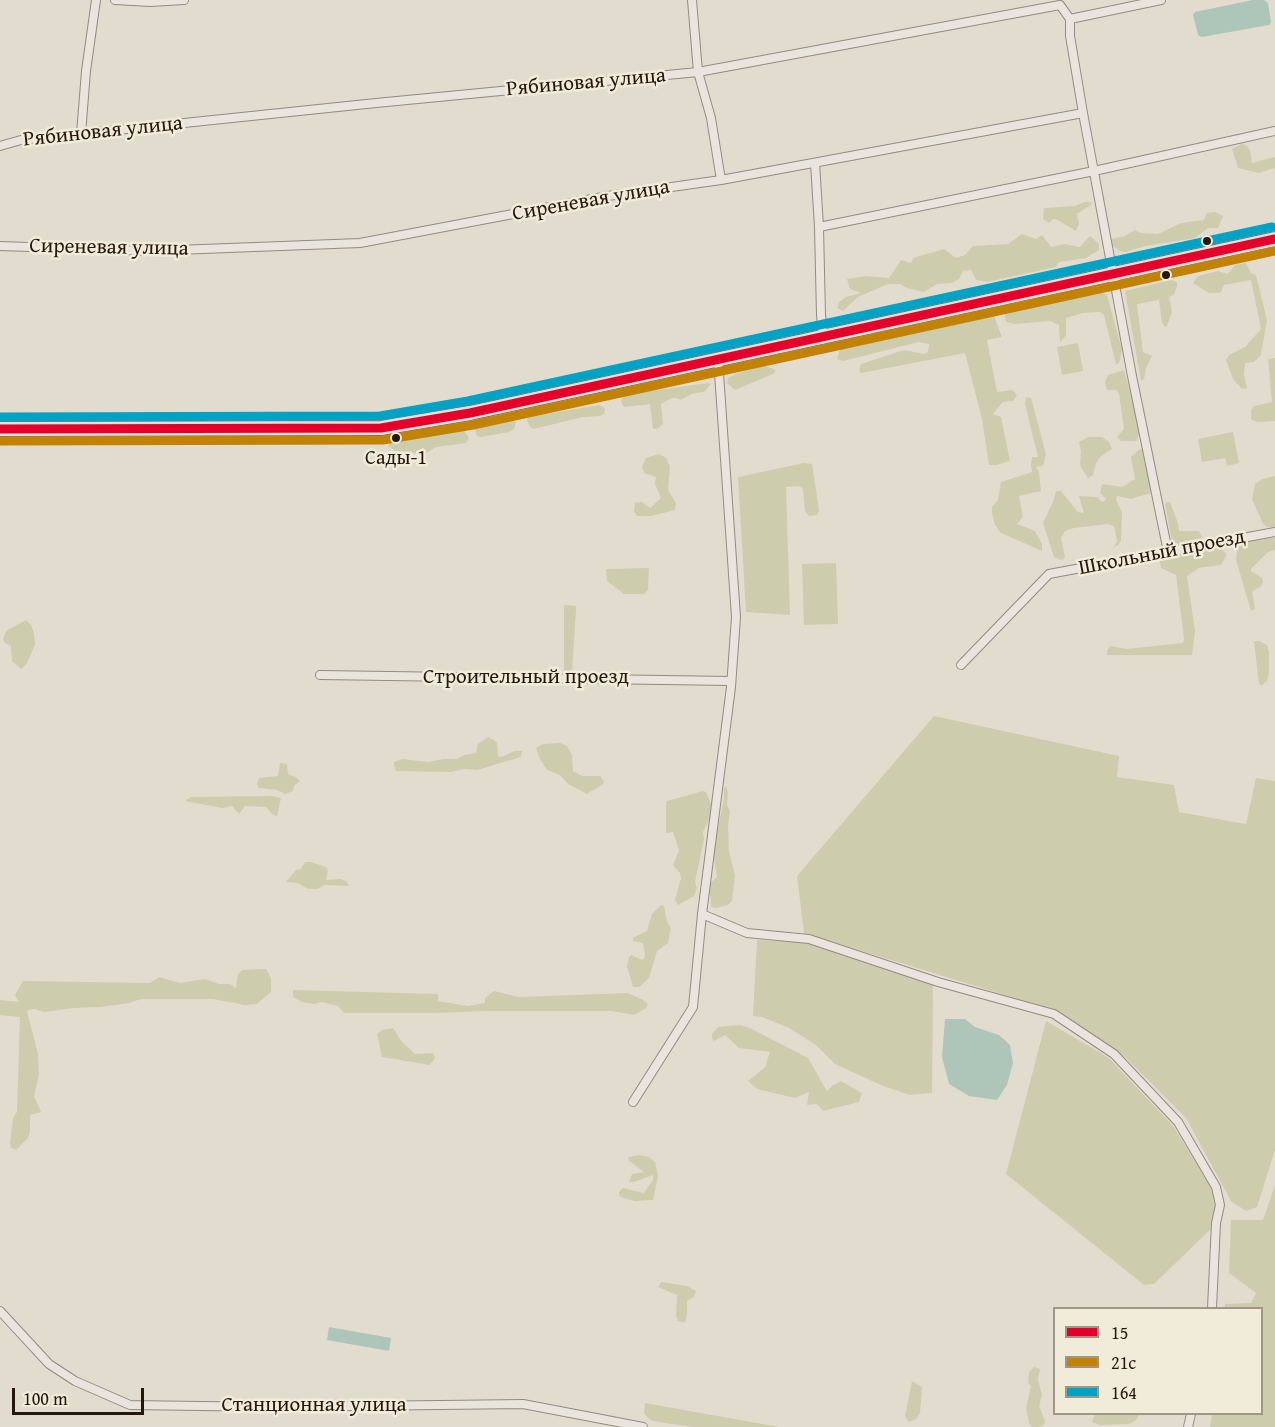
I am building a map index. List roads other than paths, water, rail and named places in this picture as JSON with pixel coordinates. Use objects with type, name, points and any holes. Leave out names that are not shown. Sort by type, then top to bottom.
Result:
[{"type":"highway","points":[[0,429],[381,428],[470,413],[1275,239]]},
{"type":"street","points":[[81,134],[86,71],[96,0]]},
{"type":"street","points":[[116,0],[150,2],[184,0]]},
{"type":"street","points":[[692,0],[698,72],[711,118],[722,180]]},
{"type":"street","points":[[1161,0],[1070,19],[1070,36],[1113,274],[1168,552]]},
{"type":"street","name":"Рябиновая улица","points":[[0,146],[21,140],[698,72],[1059,5],[1070,19]]},
{"type":"street","name":"Сиреневая улица","points":[[0,246],[150,251],[360,243],[608,196],[722,180],[1083,113]]},
{"type":"street","points":[[819,227],[1095,171],[1275,131]]},
{"type":"street","points":[[814,163],[823,338]]},
{"type":"street","points":[[633,1102],[693,1007],[702,914],[731,681],[736,617],[718,359]]},
{"type":"street","name":"Школьный проезд","points":[[961,665],[1049,574],[1275,532]]},
{"type":"street","name":"Строительный проезд","points":[[320,675],[731,681]]},
{"type":"street","points":[[702,914],[747,933],[809,939],[938,982],[1054,1014],[1114,1054],[1178,1122],[1216,1187],[1220,1205],[1216,1223],[1212,1307]]},
{"type":"street","name":"Станционная улица","points":[[0,1311],[49,1364],[75,1381],[130,1405],[274,1407],[523,1404],[643,1427]]},
{"type":"place","name":"Сады-1","points":[[396,438]]}]
